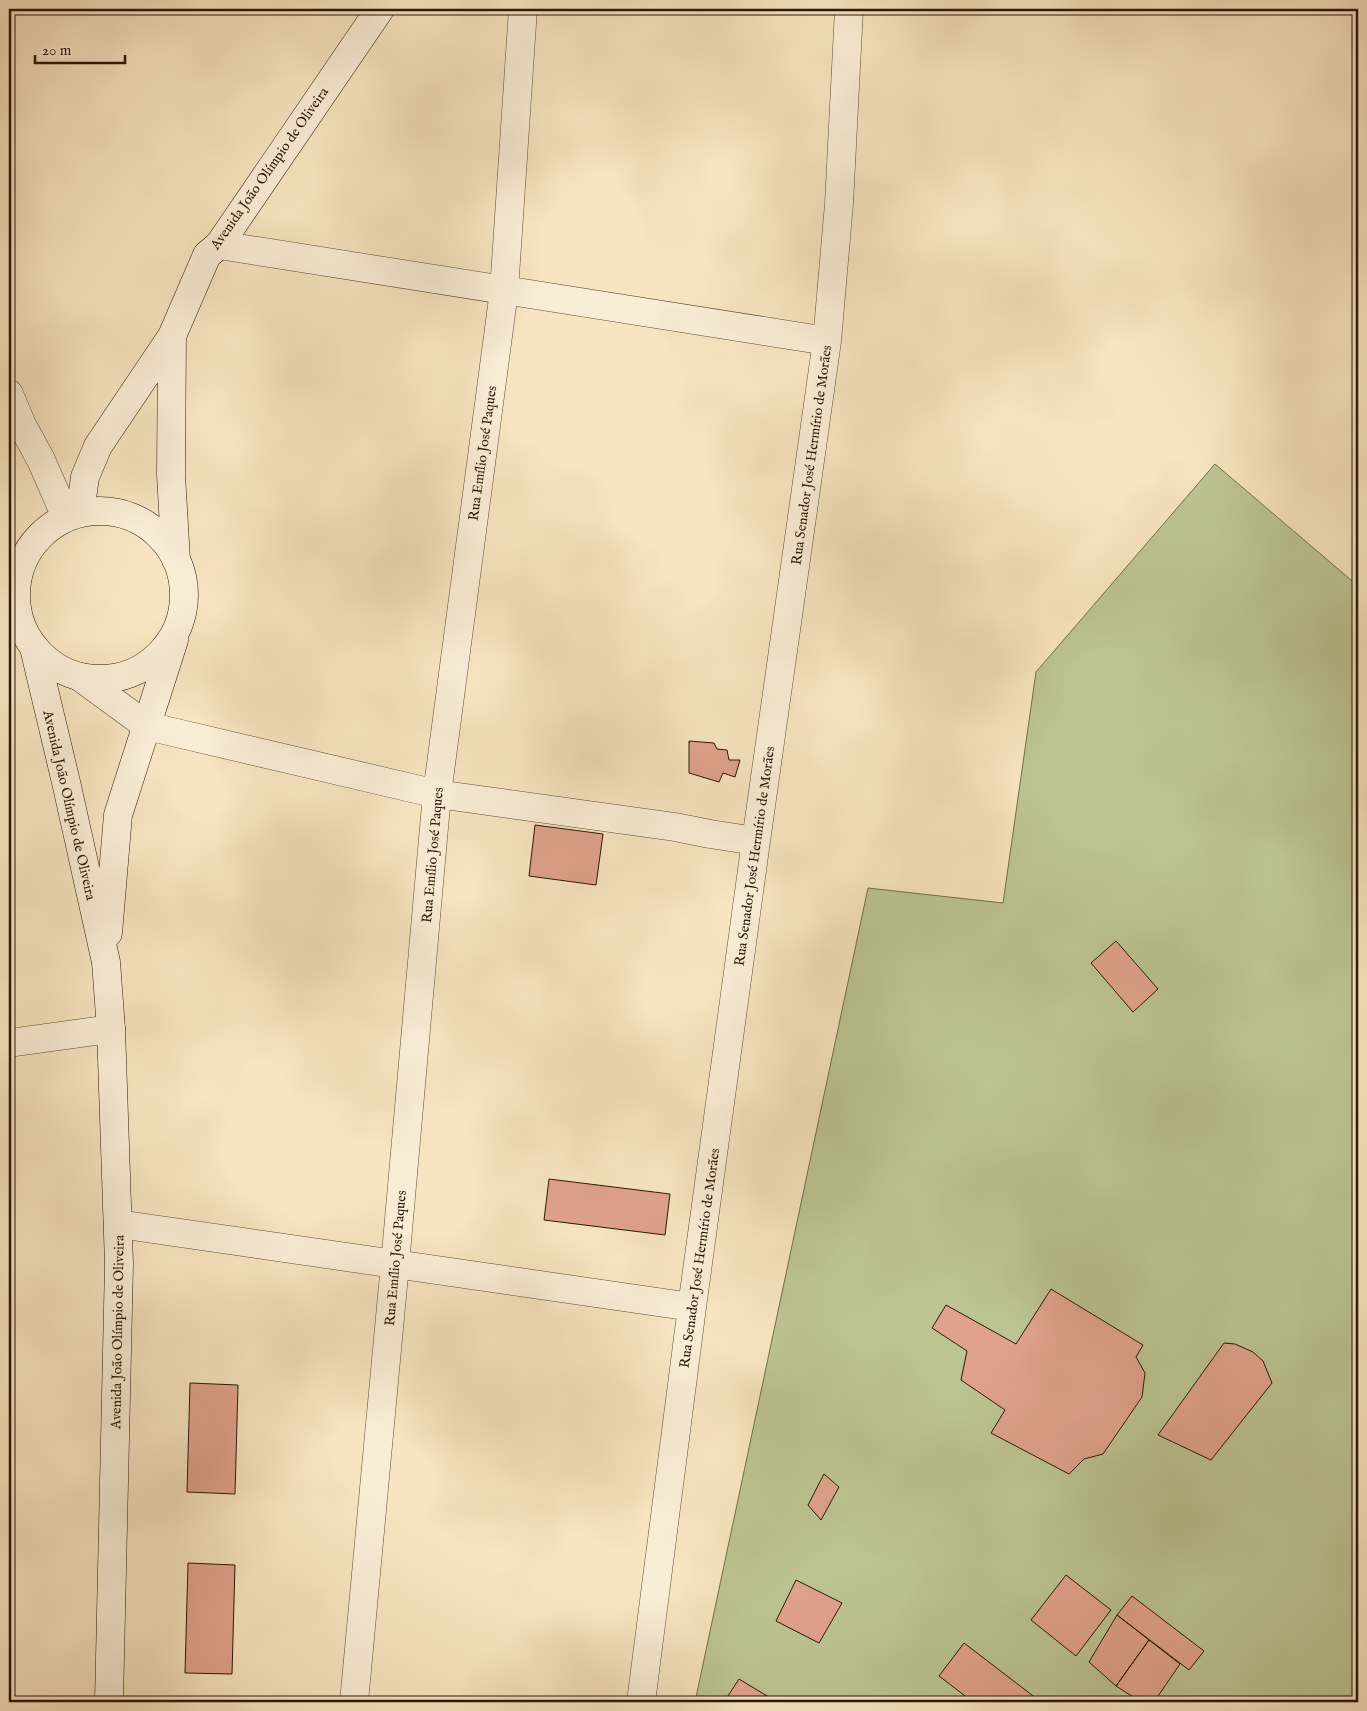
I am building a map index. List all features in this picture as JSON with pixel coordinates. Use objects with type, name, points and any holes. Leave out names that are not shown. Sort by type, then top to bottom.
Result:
[{"type":"street","name":"Avenida João Olímpio de Oliveira","points":[[73,515],[85,477],[98,446],[172,336],[207,255],[219,245],[380,9]]},
{"type":"street","name":"Rua Emílio José Paques","points":[[354,1702],[437,794],[504,291],[523,9]]},
{"type":"street","name":"Rua Senador José Hermírio de Morães","points":[[641,1702],[692,1307],[756,840],[828,341],[839,204],[849,9]]},
{"type":"street","points":[[219,245],[828,341]]},
{"type":"street","name":"Avenida João Olímpio de Oliveira","points":[[172,336],[171,475],[176,561]]},
{"type":"street","points":[[9,394],[22,425],[73,515]]},
{"type":"street","points":[[80,677],[112,679],[140,670],[162,652],[178,627],[183,605],[183,583],[176,561],[160,537],[137,520],[109,512],[73,515],[38,536],[21,565],[13,602],[24,630],[34,648],[56,667],[80,677],[147,726],[437,794],[756,840]]},
{"type":"street","name":"Avenida João Olímpio de Oliveira","points":[[106,962],[118,815],[178,627]]},
{"type":"street","name":"Avenida João Olímpio de Oliveira","points":[[34,648],[106,962],[111,1029],[120,1264],[109,1702]]},
{"type":"street","points":[[9,1044],[111,1029]]},
{"type":"street","points":[[118,1224],[692,1307]]},
{"type":"green space","points":[[1215,464],[1358,586],[1358,1702],[695,1702],[868,888],[1003,903],[1036,672]]},
{"type":"building","points":[[689,741],[714,743],[717,749],[727,750],[729,760],[740,760],[735,777],[723,773],[719,782],[689,773]]},
{"type":"building","points":[[535,825],[603,834],[596,885],[529,876]]},
{"type":"building","points":[[1116,941],[1158,989],[1133,1012],[1091,963]]},
{"type":"building","points":[[549,1179],[670,1194],[665,1235],[544,1220]]},
{"type":"building","points":[[1051,1289],[1143,1345],[1136,1357],[1145,1373],[1142,1397],[1103,1454],[1084,1459],[1069,1474],[991,1433],[1005,1410],[961,1380],[967,1351],[932,1328],[946,1305],[1016,1344]]},
{"type":"building","points":[[1224,1343],[1235,1344],[1253,1352],[1263,1361],[1272,1383],[1211,1460],[1158,1435]]},
{"type":"building","points":[[190,1383],[238,1385],[235,1494],[187,1492]]},
{"type":"building","points":[[824,1474],[839,1487],[821,1520],[808,1505]]},
{"type":"building","points":[[188,1563],[235,1565],[232,1674],[185,1673]]},
{"type":"building","points":[[1066,1575],[1111,1610],[1076,1656],[1031,1620]]},
{"type":"building","points":[[796,1580],[842,1603],[819,1643],[776,1621]]},
{"type":"building","points":[[1132,1596],[1204,1651],[1189,1670],[1117,1615]]},
{"type":"building","points":[[1117,1615],[1149,1640],[1116,1686],[1089,1662]]},
{"type":"building","points":[[1149,1640],[1180,1664],[1154,1702],[1141,1702],[1116,1686]]},
{"type":"building","points":[[964,1643],[1041,1702],[973,1702],[939,1676]]},
{"type":"building","points":[[739,1679],[777,1702],[724,1702]]}]
